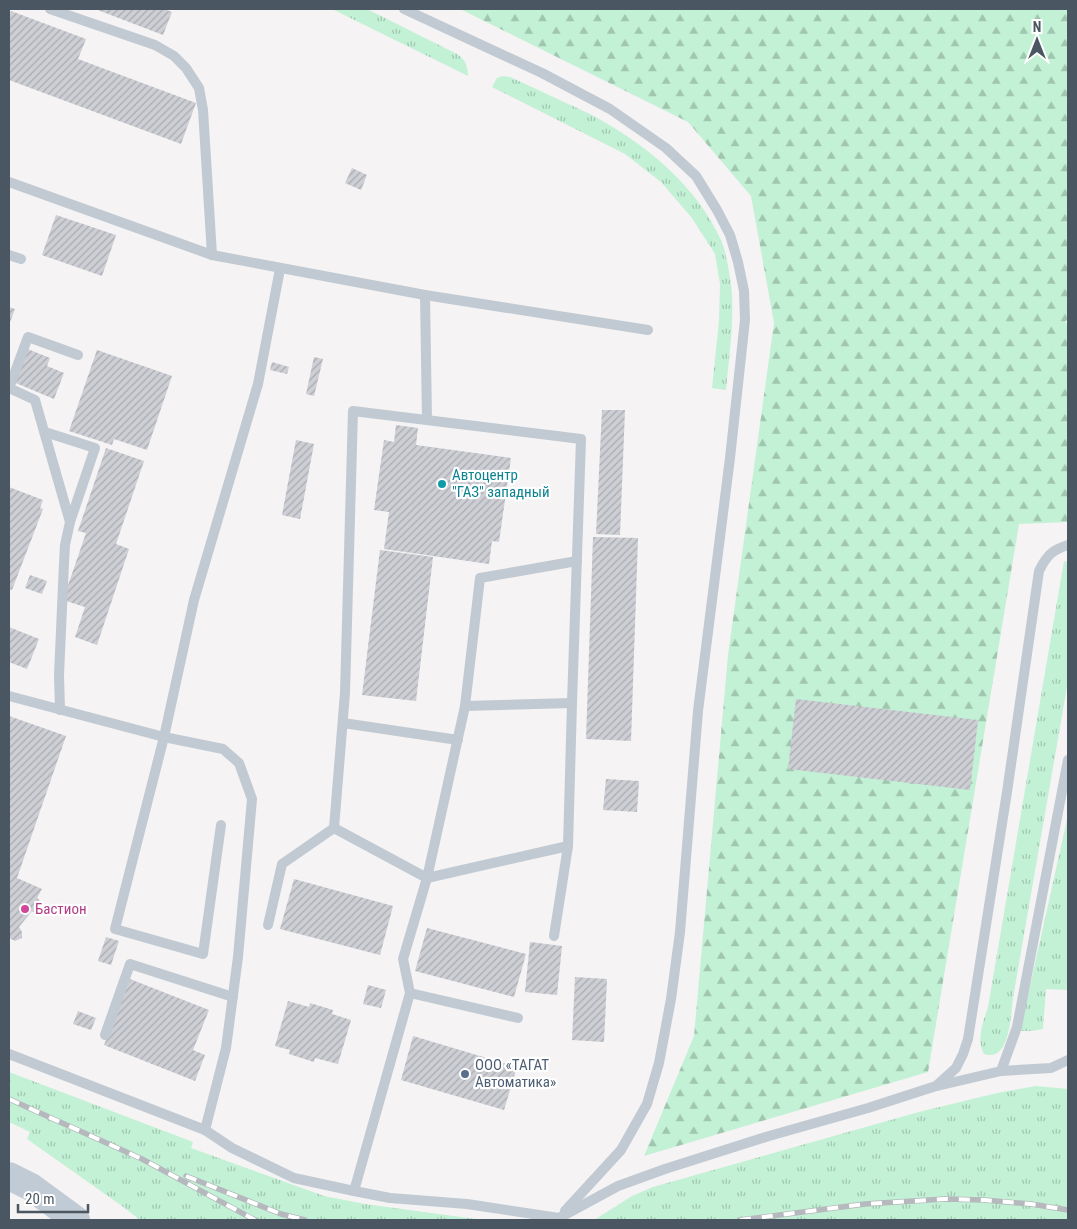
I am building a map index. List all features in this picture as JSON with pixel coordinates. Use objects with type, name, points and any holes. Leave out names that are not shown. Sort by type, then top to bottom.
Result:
[{"type":"main road","points":[[9,1176],[76,1220]]},
{"type":"lane","points":[[50,9],[155,45],[174,56],[186,68],[199,88],[203,110],[212,255]]},
{"type":"lane","points":[[404,9],[542,73],[610,109],[666,148],[696,176],[717,210],[730,236],[744,291],[745,320],[730,458],[698,712],[680,932],[659,1063],[647,1104],[621,1150],[559,1219]]},
{"type":"lane","points":[[9,182],[212,255],[280,269],[425,294],[648,330]]},
{"type":"lane","points":[[9,255],[20,259]]},
{"type":"lane","points":[[221,825],[203,954],[115,929],[164,737],[194,600],[258,384],[280,269]]},
{"type":"lane","points":[[425,294],[426,420]]},
{"type":"lane","points":[[70,522],[35,400],[9,388],[28,337],[78,355]]},
{"type":"lane","points":[[334,828],[345,694],[353,412],[581,439],[568,846],[554,936]]},
{"type":"lane","points":[[44,432],[95,448],[70,522],[65,545],[58,676],[60,710]]},
{"type":"lane","points":[[936,1086],[956,1068],[968,1039],[1009,783],[1040,571],[1045,559],[1053,551],[1068,545]]},
{"type":"lane","points":[[354,1191],[410,993],[403,960],[428,878],[465,706],[480,578],[577,561]]},
{"type":"lane","points":[[9,696],[164,737],[223,749],[239,763],[252,799],[238,957],[226,1048],[205,1130]]},
{"type":"lane","points":[[465,706],[572,703]]},
{"type":"lane","points":[[343,723],[458,740]]},
{"type":"lane","points":[[1001,1071],[1017,1027],[1068,760]]},
{"type":"lane","points":[[334,828],[428,878],[568,846]]},
{"type":"lane","points":[[268,925],[282,864],[334,828]]},
{"type":"lane","points":[[105,1034],[130,964],[232,997]]},
{"type":"lane","points":[[410,993],[518,1018]]},
{"type":"lane","points":[[9,1054],[205,1130],[232,1148],[294,1178],[390,1198],[467,1204],[559,1219],[618,1186],[769,1136],[868,1108],[936,1086],[1001,1071],[1051,1068],[1068,1060]]},
{"type":"green space","points":[[332,9],[367,9],[457,54],[466,63],[468,76]]},
{"type":"green space","points":[[460,9],[1068,9],[1068,319],[1065,322],[1068,325],[1068,522],[1019,524],[928,1072],[644,1156],[694,1036],[728,655],[774,323],[751,196],[688,122]]},
{"type":"green space","points":[[502,76],[510,77],[584,111],[618,130],[670,170],[699,202],[721,240],[731,284],[732,323],[726,390],[712,388],[719,321],[720,284],[715,254],[692,218],[661,182],[625,154],[492,87],[497,78]]},
{"type":"green space","points":[[1064,561],[1068,562],[1068,681],[1013,998],[1010,1025],[1004,1044],[999,1051],[993,1055],[984,1054],[980,1037],[988,1007]]},
{"type":"green space","points":[[1068,815],[1068,990],[1046,989],[1043,1029],[1020,1031]]},
{"type":"green space","points":[[9,1072],[193,1142],[191,1148],[324,1196],[365,1204],[483,1220],[140,1220],[27,1139],[30,1132],[9,1122]]},
{"type":"green space","points":[[1036,1086],[1068,1089],[1068,1220],[594,1220],[632,1196],[653,1187],[919,1112],[997,1093]]},
{"type":"building","points":[[95,9],[164,9],[172,12],[163,35]]},
{"type":"building","points":[[11,11],[86,39],[78,59],[196,103],[181,144],[9,80],[9,17]]},
{"type":"building","points":[[352,168],[367,175],[361,190],[345,183]]},
{"type":"building","points":[[56,215],[116,235],[102,276],[42,255]]},
{"type":"building","points":[[9,307],[15,309],[9,325]]},
{"type":"building","points":[[25,348],[50,358],[47,366],[64,373],[54,399],[11,381]]},
{"type":"building","points":[[97,350],[172,376],[147,450],[114,439],[112,445],[69,431]]},
{"type":"building","points":[[314,357],[323,359],[314,396],[306,394]]},
{"type":"building","points":[[272,362],[289,367],[287,374],[270,370]]},
{"type":"building","points":[[602,410],[625,410],[620,535],[596,534]]},
{"type":"building","name":"Автоцентр \"ГАЗ\" западный","points":[[396,425],[418,428],[416,445],[511,458],[499,542],[492,541],[489,564],[384,549],[389,512],[374,510],[384,440],[394,442]]},
{"type":"building","points":[[296,440],[314,444],[300,519],[282,515]]},
{"type":"building","points":[[106,448],[144,461],[116,544],[129,549],[97,645],[75,637],[85,607],[63,600],[86,533],[78,531]]},
{"type":"building","points":[[9,487],[43,500],[40,508],[43,509],[12,590],[9,589]]},
{"type":"building","points":[[593,537],[638,538],[631,741],[586,739]]},
{"type":"building","points":[[380,550],[433,557],[416,701],[362,695]]},
{"type":"building","points":[[30,575],[47,581],[42,594],[25,588]]},
{"type":"building","points":[[9,627],[39,639],[27,669],[9,662]]},
{"type":"building","points":[[796,699],[978,720],[970,790],[788,769]]},
{"type":"building","points":[[9,716],[66,736],[17,878],[42,889],[37,898],[43,903],[42,908],[40,912],[35,913],[32,911],[19,927],[22,932],[22,938],[15,941],[9,938]]},
{"type":"building","points":[[606,779],[639,781],[637,812],[603,810]]},
{"type":"building","points":[[294,879],[393,906],[380,955],[280,929]]},
{"type":"building","points":[[427,928],[526,954],[514,997],[415,971]]},
{"type":"building","points":[[106,937],[119,941],[111,965],[98,961]]},
{"type":"building","points":[[530,942],[562,946],[557,995],[525,992]]},
{"type":"building","points":[[575,977],[607,979],[604,1042],[572,1040]]},
{"type":"building","points":[[130,979],[209,1010],[193,1050],[205,1055],[195,1081],[104,1045]]},
{"type":"building","points":[[368,985],[386,990],[381,1008],[363,1004]]},
{"type":"building","points":[[288,1001],[309,1007],[310,1003],[333,1010],[332,1014],[351,1020],[338,1064],[315,1058],[314,1062],[289,1054],[290,1050],[275,1046]]},
{"type":"building","points":[[78,1011],[96,1018],[91,1030],[73,1024]]},
{"type":"building","points":[[413,1036],[517,1067],[504,1110],[401,1080]]},
{"type":"railway","points":[[9,1099],[142,1159],[255,1220]]},
{"type":"railway","points":[[186,1176],[281,1214],[305,1220]]},
{"type":"railway","points":[[740,1220],[865,1204],[945,1199],[1031,1204],[1068,1210]]},
{"type":"place","name":"Автоцентр \"ГАЗ\" западный","points":[[442,484]]},
{"type":"place","name":"Бастион","points":[[25,909]]},
{"type":"place","name":"ООО «ТАГАТ Автоматика»","points":[[465,1074]]}]
